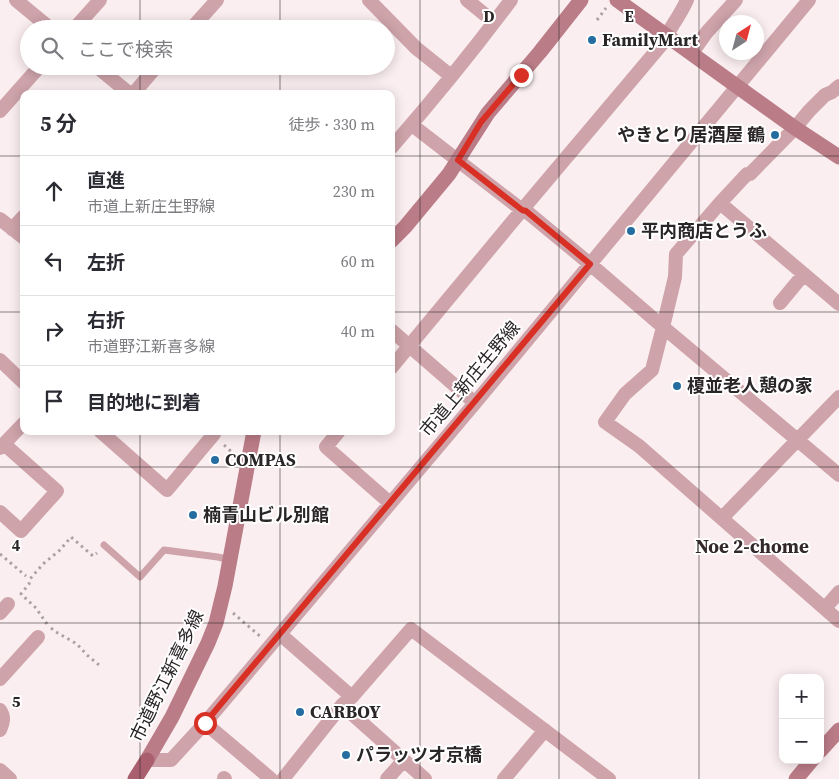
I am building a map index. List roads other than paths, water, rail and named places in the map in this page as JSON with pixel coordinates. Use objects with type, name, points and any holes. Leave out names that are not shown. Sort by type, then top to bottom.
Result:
[{"type":"main road","points":[[135,779],[147,760]]},
{"type":"street","points":[[16,0],[40,20]]},
{"type":"street","points":[[82,20],[100,0]]},
{"type":"street","points":[[199,20],[217,0]]},
{"type":"street","points":[[370,0],[389,20]]},
{"type":"street","points":[[467,0],[494,22]]},
{"type":"street","points":[[395,144],[412,125],[511,0]]},
{"type":"street","points":[[395,237],[449,174],[485,118],[581,0]]},
{"type":"street","points":[[395,363],[662,44],[682,12],[687,0]]},
{"type":"street","points":[[692,53],[707,32],[736,0]]},
{"type":"street","name":"市道上新庄生野線","points":[[147,760],[171,760],[205,723],[590,264],[806,1]]},
{"type":"street","points":[[612,3],[666,35],[795,128],[839,157]]},
{"type":"street","points":[[395,26],[416,48],[451,76]]},
{"type":"street","points":[[0,112],[32,75]]},
{"type":"street","points":[[107,75],[126,90]]},
{"type":"street","points":[[135,90],[149,75]]},
{"type":"street","points":[[837,90],[819,100],[795,128],[720,203],[676,254],[675,277],[652,370],[625,394],[605,422],[639,446],[839,621]]},
{"type":"street","points":[[412,125],[522,210],[526,211],[839,475]]},
{"type":"street","points":[[720,203],[839,304]]},
{"type":"street","points":[[0,219],[20,235]]},
{"type":"street","points":[[12,229],[20,220]]},
{"type":"street","points":[[780,303],[804,274]]},
{"type":"street","points":[[395,333],[474,403]]},
{"type":"street","points":[[0,360],[20,379]]},
{"type":"street","points":[[722,518],[839,397]]},
{"type":"street","points":[[0,512],[21,531],[57,491],[2,446],[20,427]]},
{"type":"street","points":[[105,435],[167,490],[213,435]]},
{"type":"street","name":"市道野江新喜多線","points":[[147,760],[172,717],[216,623],[222,602],[253,435]]},
{"type":"street","points":[[336,435],[326,447],[390,503]]},
{"type":"street","points":[[825,608],[839,592]]},
{"type":"street","points":[[283,779],[347,701],[411,629],[609,779]]},
{"type":"street","points":[[280,634],[425,779]]},
{"type":"street","points":[[0,679],[38,637]]},
{"type":"street","points":[[0,710],[4,717],[0,730]]},
{"type":"street","points":[[205,723],[270,779]]},
{"type":"street","points":[[504,779],[544,730]]},
{"type":"street","points":[[824,747],[839,730]]},
{"type":"street","points":[[387,779],[404,760]]},
{"type":"street","points":[[799,778],[809,764]]},
{"type":"street","points":[[0,770],[10,779]]},
{"type":"lane","points":[[104,545],[140,577],[164,550],[230,560]]},
{"type":"place","name":"FamilyMart","points":[[592,40]]},
{"type":"place","name":"やきとり居酒屋 鶴","points":[[775,135]]},
{"type":"place","name":"平内商店とうふ","points":[[631,231]]},
{"type":"place","name":"榎並老人憩の家","points":[[677,386]]},
{"type":"place","name":"COMPAS","points":[[215,460]]},
{"type":"place","name":"楠青山ビル別館","points":[[193,515]]},
{"type":"place","name":"CARBOY","points":[[300,712]]},
{"type":"place","name":"パラッツオ京橋","points":[[346,755]]},
{"type":"district","name":"Noe 2-chome","points":[[752,546]]}]
